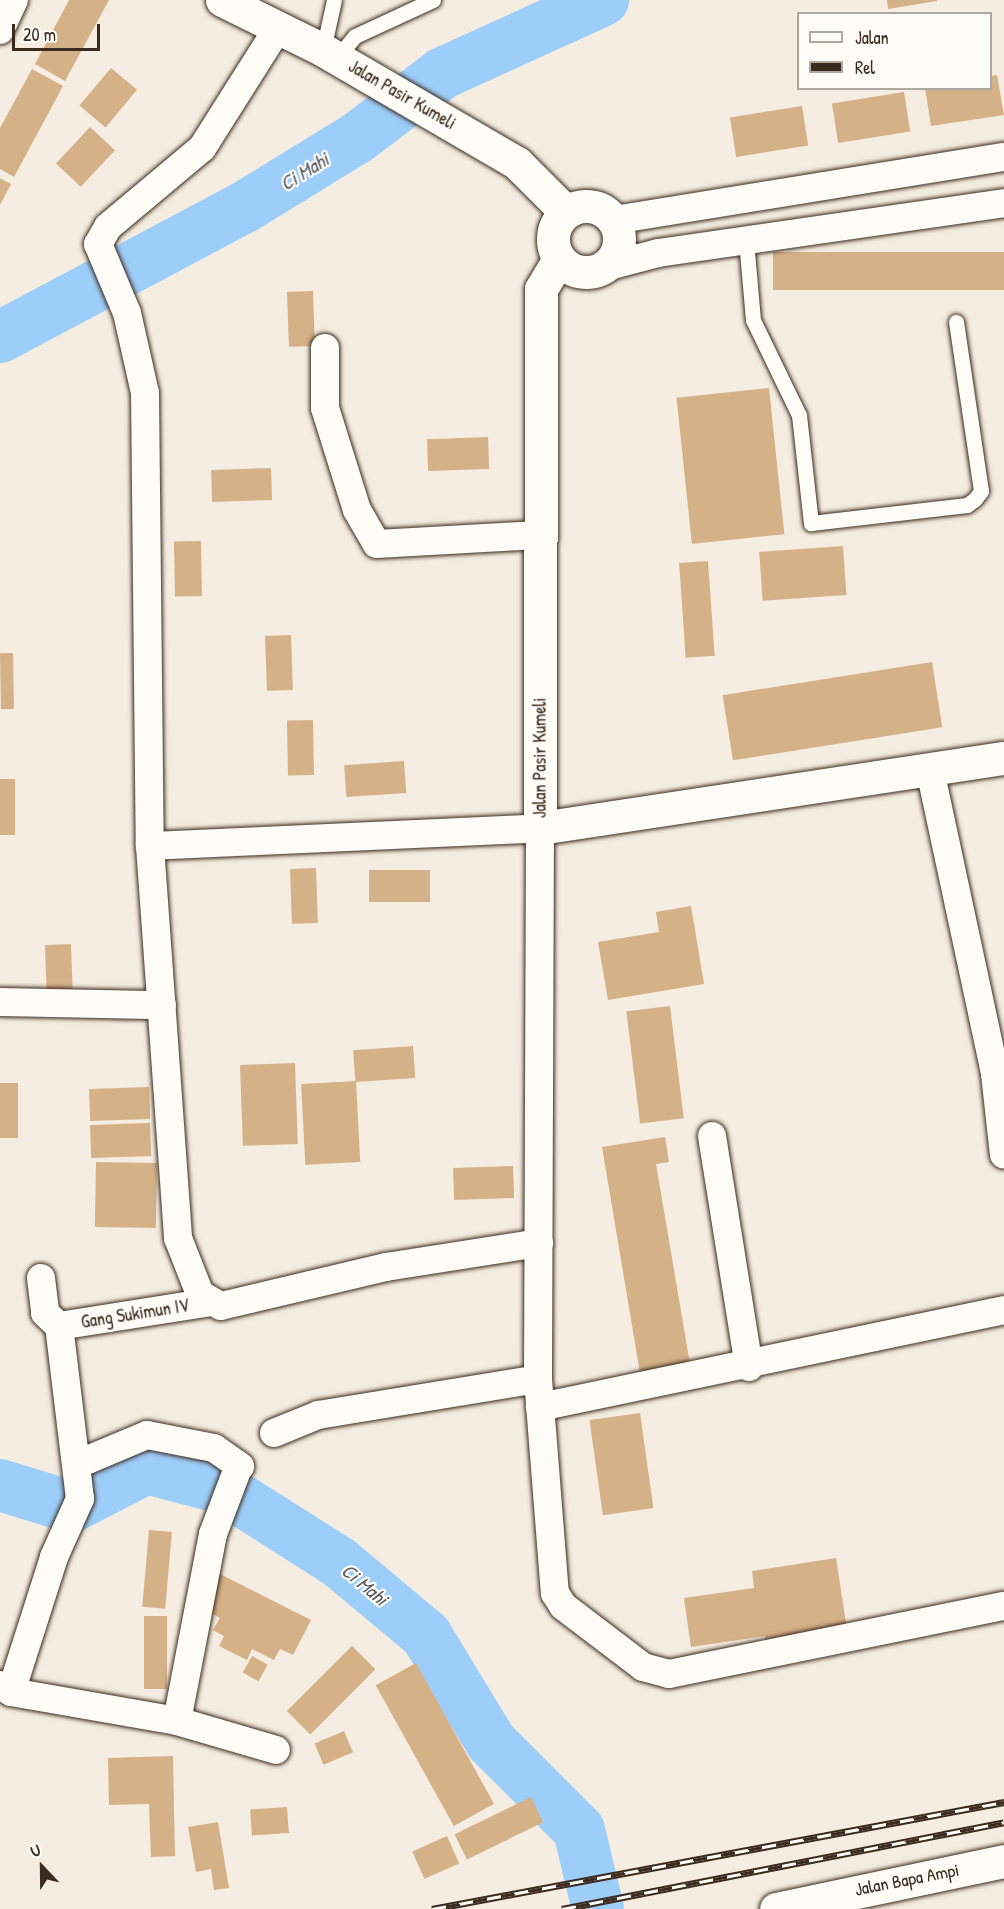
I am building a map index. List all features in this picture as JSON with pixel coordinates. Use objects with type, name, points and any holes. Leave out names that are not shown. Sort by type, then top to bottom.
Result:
[{"type":"street","points":[[0,30],[14,0]]},
{"type":"street","name":"Jalan Pasir Kumeli","points":[[222,0],[340,60],[517,163],[566,212]]},
{"type":"street","points":[[210,1302],[190,1275],[178,1238],[150,846],[145,393],[118,291],[105,262],[99,236],[186,167],[278,28]]},
{"type":"street","points":[[1004,157],[614,220],[591,207],[566,212],[555,225],[552,243],[559,259],[572,270],[589,273],[605,267],[746,240],[1004,203]]},
{"type":"street","points":[[605,267],[616,254],[620,236],[614,220]]},
{"type":"street","name":"Jalan Pasir Kumeli","points":[[559,259],[542,289],[538,535],[540,828],[1004,758]]},
{"type":"street","points":[[325,348],[325,408],[357,510],[377,544],[538,535]]},
{"type":"street","points":[[930,770],[995,1074],[1003,1145]]},
{"type":"street","points":[[150,846],[540,828],[539,1393],[555,1593],[563,1606],[643,1667],[669,1674],[1004,1606]]},
{"type":"street","points":[[0,1002],[162,1005]]},
{"type":"street","points":[[711,1136],[749,1367]]},
{"type":"street","name":"Gang Sukimun IV","points":[[59,1326],[210,1302],[221,1306],[386,1268],[539,1243]]},
{"type":"street","points":[[41,1278],[45,1313],[59,1326],[79,1471],[72,1525],[54,1557],[6,1689],[177,1721],[276,1750]]},
{"type":"street","points":[[274,1432],[318,1415],[539,1393],[749,1367],[1004,1310]]},
{"type":"street","points":[[79,1471],[147,1435],[214,1448],[238,1470],[213,1533],[177,1721]]},
{"type":"street","name":"Jalan Bapa Ampi","points":[[777,1909],[1004,1861]]},
{"type":"lane","points":[[334,0],[340,60]]},
{"type":"lane","points":[[340,60],[355,36],[433,0]]},
{"type":"lane","points":[[746,240],[753,320],[799,415],[811,523],[967,505],[981,491],[956,322]]},
{"type":"building","points":[[69,0],[109,0],[65,81],[35,64]]},
{"type":"building","points":[[887,0],[937,0],[937,1],[888,9]]},
{"type":"building","points":[[111,68],[137,90],[106,127],[80,106]]},
{"type":"building","points":[[32,69],[63,86],[14,177],[0,169],[0,128]]},
{"type":"building","points":[[997,75],[1004,115],[931,126],[925,90],[992,90],[992,76]]},
{"type":"building","points":[[904,92],[910,132],[838,143],[832,103]]},
{"type":"building","points":[[802,106],[808,146],[736,157],[730,117]]},
{"type":"building","points":[[90,127],[115,150],[81,187],[56,164]]},
{"type":"building","points":[[0,178],[11,184],[0,205]]},
{"type":"building","points":[[773,252],[1004,252],[1004,290],[773,290]]},
{"type":"building","points":[[313,291],[315,346],[289,347],[287,292]]},
{"type":"building","points":[[769,388],[784,534],[692,544],[677,398]]},
{"type":"building","points":[[488,437],[489,469],[428,471],[427,439]]},
{"type":"building","points":[[271,468],[272,500],[212,502],[211,470]]},
{"type":"building","points":[[174,541],[201,541],[202,596],[175,596]]},
{"type":"building","points":[[843,546],[846,595],[763,601],[759,552]]},
{"type":"building","points":[[708,561],[715,656],[686,658],[679,563]]},
{"type":"building","points":[[291,635],[293,690],[267,691],[265,636]]},
{"type":"building","points":[[0,653],[13,653],[14,709],[1,709]]},
{"type":"building","points":[[932,662],[942,727],[733,760],[723,695]]},
{"type":"building","points":[[287,720],[313,720],[314,775],[288,775]]},
{"type":"building","points":[[404,761],[406,793],[346,797],[344,765]]},
{"type":"building","points":[[0,779],[15,779],[15,835],[0,835]]},
{"type":"building","points":[[316,868],[318,923],[292,924],[290,869]]},
{"type":"building","points":[[369,870],[430,870],[430,902],[369,902]]},
{"type":"building","points":[[691,906],[704,984],[608,1000],[598,942],[659,932],[656,912]]},
{"type":"building","points":[[71,944],[73,999],[47,1000],[45,945]]},
{"type":"building","points":[[670,1006],[684,1118],[640,1124],[626,1011]]},
{"type":"building","points":[[413,1046],[415,1078],[355,1082],[353,1050]]},
{"type":"building","points":[[295,1063],[298,1144],[243,1146],[240,1065]]},
{"type":"building","points":[[356,1081],[360,1162],[305,1165],[301,1084]]},
{"type":"building","points":[[0,1083],[18,1083],[18,1138],[0,1138]]},
{"type":"building","points":[[149,1087],[150,1119],[90,1121],[89,1089]]},
{"type":"building","points":[[150,1123],[151,1156],[91,1158],[90,1125]]},
{"type":"building","points":[[665,1137],[669,1162],[656,1164],[690,1364],[640,1373],[602,1147]]},
{"type":"building","points":[[96,1162],[157,1163],[156,1228],[95,1227]]},
{"type":"building","points":[[513,1166],[514,1198],[454,1200],[453,1168]]},
{"type":"building","points":[[640,1413],[653,1508],[603,1515],[589,1420]]},
{"type":"building","points":[[149,1530],[172,1532],[165,1609],[142,1607]]},
{"type":"building","points":[[836,1558],[848,1636],[767,1648],[765,1636],[691,1647],[684,1598],[754,1588],[752,1571]]},
{"type":"building","points":[[216,1572],[311,1620],[293,1655],[280,1649],[274,1660],[252,1649],[247,1660],[219,1646],[224,1636],[213,1630],[220,1618],[208,1611]]},
{"type":"building","points":[[144,1616],[167,1616],[167,1689],[144,1689]]},
{"type":"building","points":[[352,1646],[375,1669],[310,1734],[287,1711]]},
{"type":"building","points":[[252,1656],[268,1665],[259,1681],[243,1673]]},
{"type":"building","points":[[416,1663],[494,1804],[454,1826],[376,1685]]},
{"type":"building","points":[[344,1731],[353,1752],[324,1765],[315,1744]]},
{"type":"building","points":[[173,1756],[175,1856],[151,1857],[149,1804],[109,1805],[108,1758]]},
{"type":"building","points":[[531,1797],[543,1822],[467,1859],[455,1834]]},
{"type":"building","points":[[287,1807],[289,1833],[252,1836],[250,1810]]},
{"type":"building","points":[[218,1822],[229,1888],[214,1890],[211,1869],[196,1872],[188,1827]]},
{"type":"building","points":[[447,1836],[459,1863],[424,1879],[412,1851]]},
{"type":"waterway","name":"Ci Mahi","points":[[0,337],[243,208],[357,138],[443,73],[603,0]]},
{"type":"waterway","name":"Ci Mahi","points":[[0,1485],[71,1507],[147,1468],[222,1488],[340,1563],[426,1635],[491,1742],[579,1830],[598,1909]]},
{"type":"railway","points":[[432,1909],[1004,1802]]},
{"type":"railway","points":[[562,1909],[1004,1822]]}]
